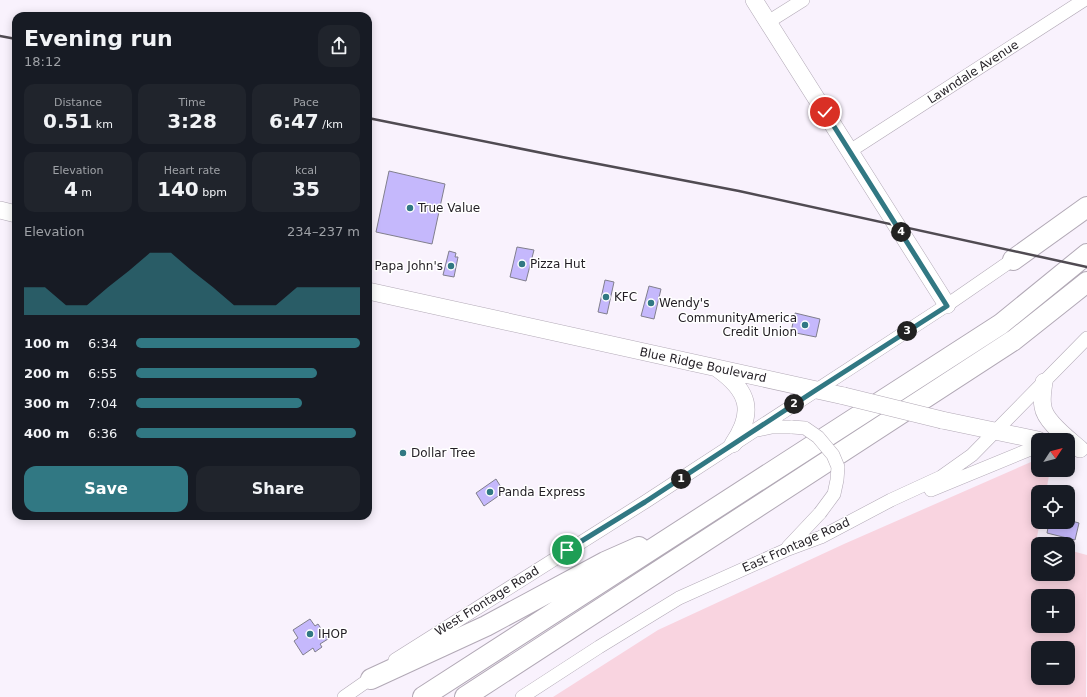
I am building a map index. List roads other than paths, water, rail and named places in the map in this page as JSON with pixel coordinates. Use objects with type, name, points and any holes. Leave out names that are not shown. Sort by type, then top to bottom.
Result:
[{"type":"highway","points":[[1013,260],[1087,207]]},
{"type":"highway","points":[[423,697],[1001,324],[1087,254]]},
{"type":"highway","points":[[465,697],[1014,340],[1087,282]]},
{"type":"highway","points":[[371,679],[486,626],[605,562],[702,518]]},
{"type":"main road","points":[[754,0],[856,147],[947,306]]},
{"type":"main road","points":[[0,210],[12,213]]},
{"type":"main road","name":"Blue Ridge Boulevard","points":[[372,292],[844,396],[994,432],[1031,439]]},
{"type":"main road","points":[[714,367],[723,373],[740,390],[747,403],[743,428],[733,444]]},
{"type":"main road","points":[[1044,382],[1042,399],[1044,410],[1050,421],[1078,448]]},
{"type":"street","points":[[768,22],[803,0]]},
{"type":"street","name":"Lawndale Avenue","points":[[856,147],[1084,0]]},
{"type":"street","name":"West Frontage Road","points":[[344,697],[425,640],[645,502],[947,306],[1013,260],[1087,196]]},
{"type":"street","name":"East Frontage Road","points":[[522,697],[599,647],[679,598],[786,550],[820,537],[891,500],[941,477],[972,455],[1087,338]]},
{"type":"street","points":[[752,432],[772,427],[805,428],[818,437],[833,454],[838,467],[834,494],[820,513],[786,550]]},
{"type":"street","points":[[891,500],[921,494],[1031,449]]},
{"type":"railway","points":[[0,36],[12,38]]},
{"type":"railway","points":[[372,119],[739,191],[1087,267]]},
{"type":"place","name":"True Value","points":[[410,208]]},
{"type":"place","name":"Pizza Hut","points":[[522,264]]},
{"type":"place","name":"Papa John's","points":[[451,266]]},
{"type":"place","name":"KFC","points":[[606,297]]},
{"type":"place","name":"Wendy's","points":[[651,303]]},
{"type":"place","name":"CommunityAmerica Credit Union","points":[[805,325]]},
{"type":"place","name":"Dollar Tree","points":[[403,453]]},
{"type":"place","name":"Panda Express","points":[[490,492]]},
{"type":"place","name":"IHOP","points":[[310,634]]}]
